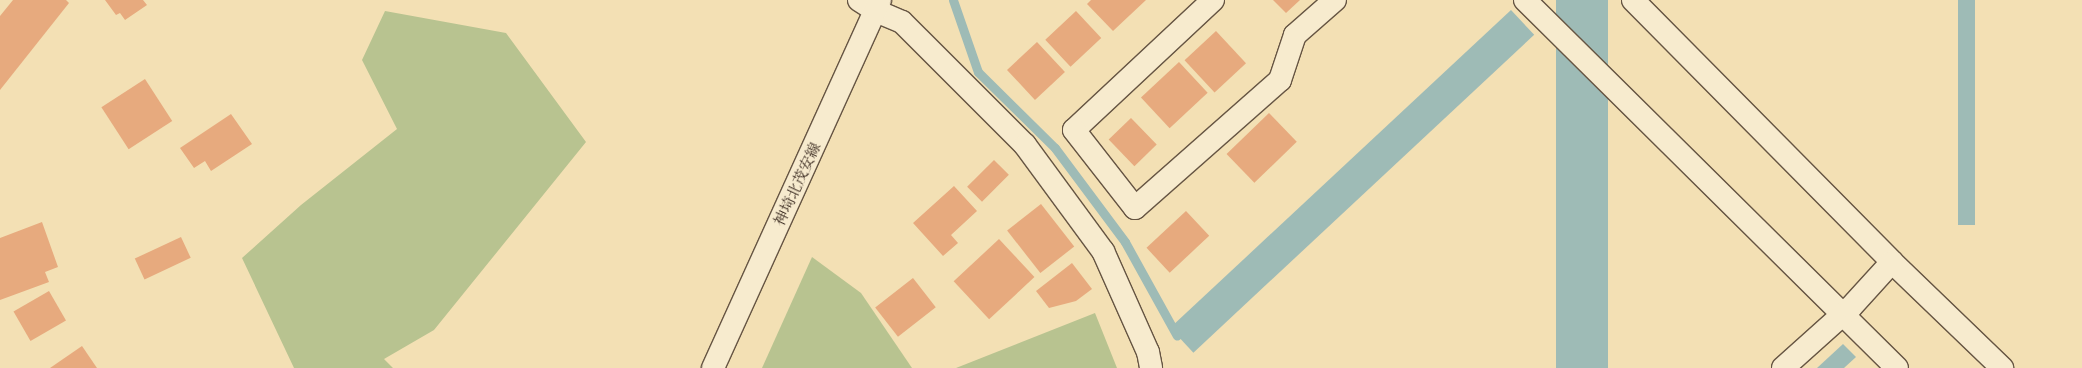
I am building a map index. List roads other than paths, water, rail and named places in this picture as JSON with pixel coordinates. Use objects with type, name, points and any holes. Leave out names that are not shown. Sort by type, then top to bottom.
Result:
[{"type":"street","points":[[1213,0],[1074,130],[1135,208],[1280,80],[1295,35],[1335,0]]},
{"type":"street","points":[[1525,0],[1847,311],[1897,368]]},
{"type":"street","points":[[1633,0],[1888,266],[2002,368]]},
{"type":"street","points":[[871,4],[902,22],[1025,145],[1103,251],[1148,352],[1151,368]]},
{"type":"street","name":"神埼北茂安線","points":[[713,368],[871,4]]},
{"type":"street","points":[[1783,368],[1847,311],[1888,266]]},
{"type":"water","points":[[1556,0],[1608,0],[1608,368],[1556,368]]},
{"type":"water","points":[[1958,0],[1975,0],[1975,225],[1958,225]]},
{"type":"water","points":[[1511,10],[1534,35],[1193,353],[1170,328]]},
{"type":"water","points":[[1843,344],[1856,357],[1844,368],[1817,368]]},
{"type":"waterway","points":[[953,0],[978,72],[1055,148],[1125,242],[1177,336]]}]
